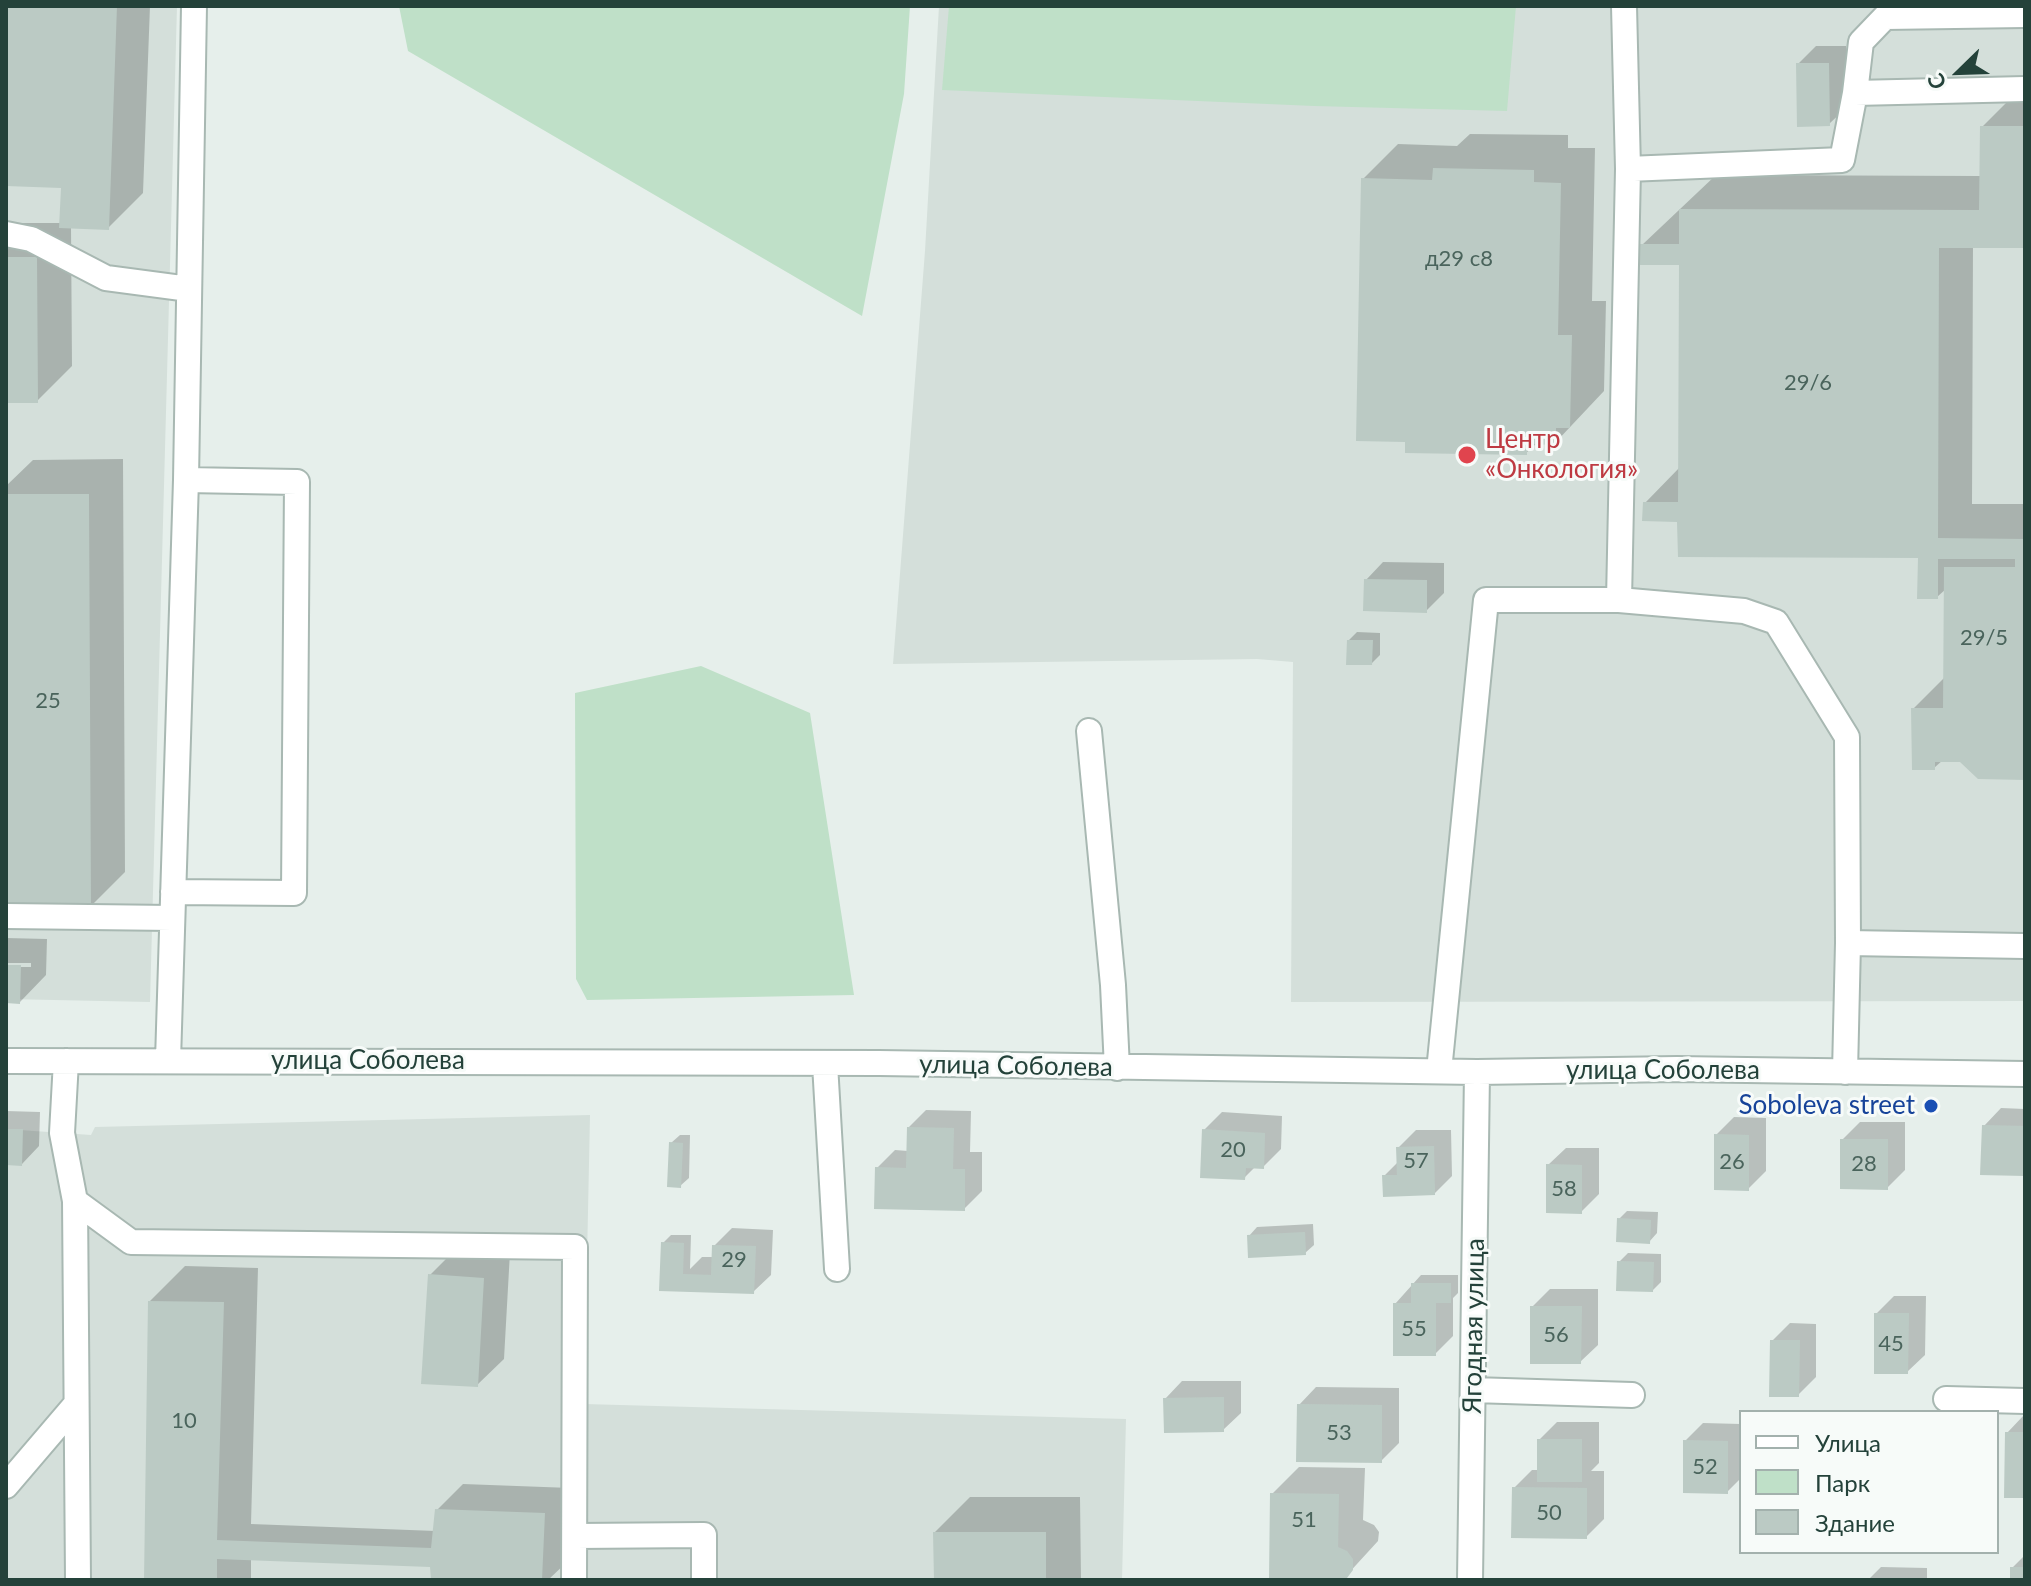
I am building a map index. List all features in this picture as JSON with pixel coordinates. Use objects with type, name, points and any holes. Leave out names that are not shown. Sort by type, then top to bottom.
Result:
[{"type":"street","points":[[168,1060],[186,480],[194,6]]},
{"type":"street","points":[[1619,600],[1628,169],[1624,6]]},
{"type":"street","points":[[1628,169],[1842,160],[1861,42],[1885,17],[2025,15]]},
{"type":"street","points":[[1855,93],[2025,89]]},
{"type":"street","points":[[6,234],[31,239],[106,278],[189,289]]},
{"type":"street","points":[[173,892],[294,893],[297,482],[186,480]]},
{"type":"street","points":[[1439,1071],[1486,600],[1619,600],[1744,611],[1776,622],[1847,737],[1845,1072]]},
{"type":"street","points":[[1089,731],[1113,985],[1117,1068]]},
{"type":"street","points":[[6,916],[172,918]]},
{"type":"street","points":[[1848,943],[2025,946]]},
{"type":"street","name":"улица Соболева","points":[[6,1061],[825,1064],[1477,1072],[1677,1069],[2025,1074]]},
{"type":"street","points":[[66,1061],[62,1133],[75,1201],[78,1580]]},
{"type":"street","points":[[825,1064],[837,1269]]},
{"type":"street","name":"Ягодная улица","points":[[1470,1580],[1477,1072]]},
{"type":"street","points":[[75,1201],[131,1242],[575,1247],[574,1580]]},
{"type":"street","points":[[1473,1390],[1632,1395]]},
{"type":"street","points":[[1946,1399],[2025,1401]]},
{"type":"street","points":[[6,1486],[76,1404]]},
{"type":"street","points":[[575,1536],[704,1535],[704,1580]]},
{"type":"shaded area","points":[[6,6],[177,6],[150,1002],[6,999]]},
{"type":"shaded area","name":"Центр «Онкология»","points":[[939,6],[2025,6],[2025,1001],[1291,1002],[1293,662],[1257,659],[893,664],[925,251]]},
{"type":"shaded area","points":[[590,1115],[584,1404],[1126,1419],[1122,1580],[6,1580],[6,1129],[91,1135],[95,1127]]},
{"type":"green space","points":[[399,6],[910,6],[904,94],[862,316],[408,51]]},
{"type":"green space","points":[[949,6],[1516,6],[1507,111],[942,90]]},
{"type":"green space","points":[[701,666],[810,713],[854,995],[587,1000],[576,979],[575,693]]},
{"type":"building","points":[[6,6],[117,6],[109,230],[59,228],[61,188],[6,186]]},
{"type":"building","points":[[1796,63],[1829,63],[1830,126],[1797,127]]},
{"type":"building","points":[[1980,126],[2025,126],[2025,248],[1939,248],[1938,538],[2025,539],[2025,780],[1978,779],[1960,762],[1935,762],[1935,770],[1912,770],[1911,708],[1943,708],[1944,567],[2015,567],[2015,559],[1938,559],[1938,599],[1917,599],[1918,558],[1678,557],[1677,522],[1642,521],[1643,502],[1678,502],[1679,265],[1640,265],[1640,244],[1679,244],[1679,209],[1979,210]]},
{"type":"building","points":[[1433,168],[1534,170],[1534,182],[1561,183],[1558,335],[1572,335],[1570,428],[1556,428],[1556,445],[1527,444],[1527,455],[1405,453],[1405,442],[1356,441],[1361,178],[1432,180]]},
{"type":"building","points":[[6,257],[37,257],[38,403],[6,403]]},
{"type":"building","points":[[6,494],[89,494],[91,909],[6,909]]},
{"type":"building","points":[[1364,579],[1427,580],[1427,613],[1363,611]]},
{"type":"building","points":[[1347,640],[1373,640],[1372,665],[1346,665]]},
{"type":"building","points":[[6,965],[21,965],[20,1004],[6,1003]]},
{"type":"building","points":[[1982,1125],[2025,1126],[2025,1176],[1980,1175]]},
{"type":"building","points":[[907,1127],[954,1128],[953,1169],[965,1169],[965,1211],[874,1209],[875,1167],[906,1168]]},
{"type":"building","points":[[6,1129],[23,1129],[22,1166],[6,1165]]},
{"type":"building","points":[[1202,1129],[1265,1133],[1264,1169],[1246,1168],[1245,1180],[1200,1178]]},
{"type":"building","points":[[1714,1134],[1749,1135],[1749,1191],[1714,1190]]},
{"type":"building","points":[[1840,1139],[1888,1139],[1888,1190],[1840,1189]]},
{"type":"building","points":[[669,1142],[683,1143],[681,1188],[667,1187]]},
{"type":"building","points":[[1434,1146],[1435,1195],[1383,1197],[1382,1175],[1397,1175],[1396,1147]]},
{"type":"building","points":[[1546,1164],[1582,1165],[1582,1214],[1546,1213]]},
{"type":"building","points":[[1617,1218],[1651,1220],[1650,1244],[1616,1242]]},
{"type":"building","points":[[1305,1232],[1306,1255],[1248,1258],[1247,1235]]},
{"type":"building","points":[[661,1242],[684,1243],[683,1274],[711,1275],[712,1245],[756,1246],[754,1294],[659,1291]]},
{"type":"building","points":[[1617,1261],[1654,1262],[1653,1292],[1616,1291]]},
{"type":"building","points":[[428,1274],[484,1278],[478,1387],[421,1384]]},
{"type":"building","points":[[1411,1283],[1451,1283],[1451,1303],[1436,1303],[1436,1356],[1393,1356],[1393,1303],[1411,1303]]},
{"type":"building","points":[[148,1301],[224,1302],[217,1540],[431,1548],[435,1509],[545,1513],[542,1580],[431,1580],[430,1567],[217,1559],[217,1580],[144,1580]]},
{"type":"building","points":[[1530,1306],[1582,1306],[1581,1364],[1530,1364]]},
{"type":"building","points":[[1874,1313],[1909,1313],[1908,1374],[1874,1374]]},
{"type":"building","points":[[1770,1340],[1800,1340],[1799,1397],[1769,1397]]},
{"type":"building","points":[[1224,1397],[1224,1432],[1164,1433],[1163,1398]]},
{"type":"building","points":[[1297,1404],[1382,1405],[1382,1463],[1296,1462]]},
{"type":"building","points":[[2005,1432],[2025,1432],[2025,1498],[2004,1498]]},
{"type":"building","points":[[1537,1439],[1582,1439],[1582,1482],[1537,1482]]},
{"type":"building","points":[[1683,1440],[1728,1441],[1728,1494],[1683,1493]]},
{"type":"building","points":[[1512,1487],[1587,1488],[1587,1539],[1511,1538]]},
{"type":"building","points":[[1270,1493],[1339,1494],[1338,1547],[1347,1551],[1353,1559],[1353,1570],[1347,1578],[1269,1580]]},
{"type":"building","points":[[933,1532],[1046,1532],[1046,1580],[934,1580]]},
{"type":"building","points":[[2010,1567],[2025,1567],[2025,1580],[2010,1580]]},
{"type":"place","name":"Центр «Онкология»","points":[[1467,455]]},
{"type":"place","name":"Soboleva street","points":[[1931,1106]]}]
